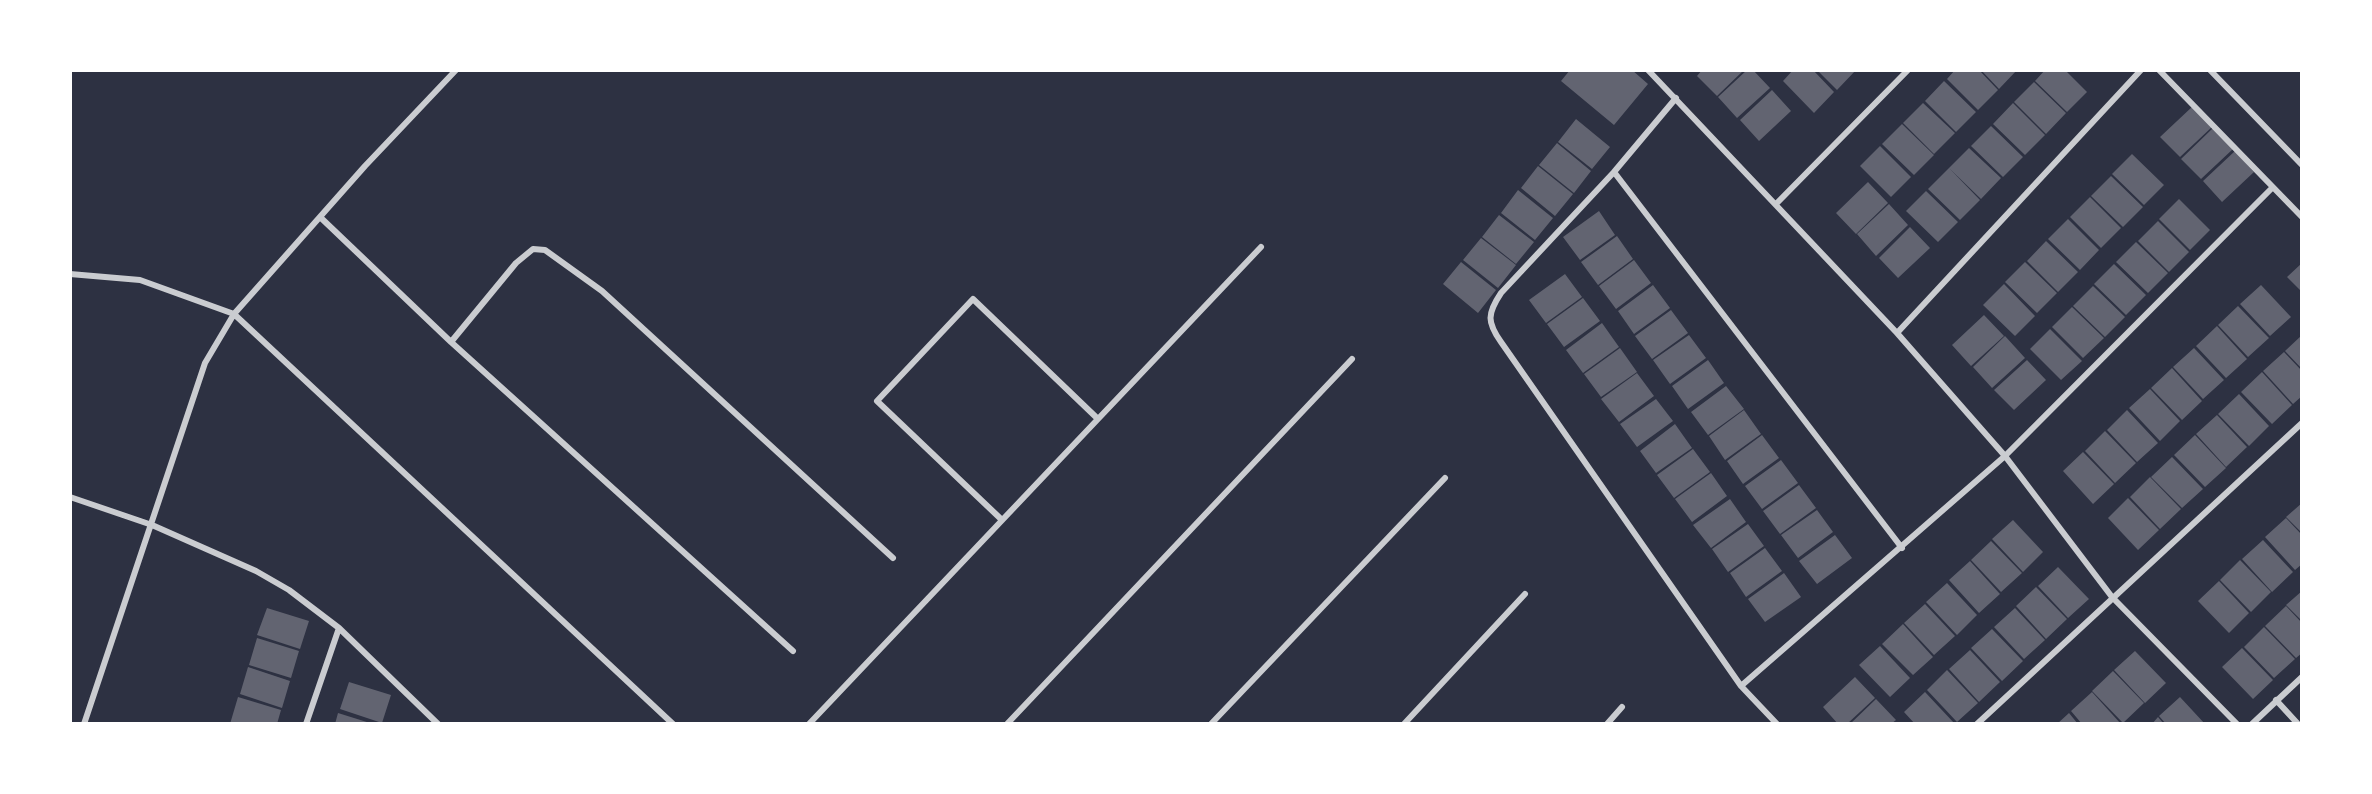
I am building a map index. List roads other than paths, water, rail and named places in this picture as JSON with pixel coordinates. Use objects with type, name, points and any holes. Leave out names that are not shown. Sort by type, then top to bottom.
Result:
[{"type":"street","points":[[84,723],[205,363],[234,314],[456,70]]},
{"type":"street","points":[[1648,70],[1897,333],[2005,456],[2112,597],[2237,723]]},
{"type":"street","points":[[1776,204],[1908,70]]},
{"type":"street","points":[[1897,333],[2141,70]]},
{"type":"street","points":[[2159,70],[2301,217]]},
{"type":"street","points":[[2210,70],[2301,165]]},
{"type":"street","points":[[1676,98],[1614,172],[1501,293],[1493,304],[1490,318],[1492,329],[1741,686],[1777,723]]},
{"type":"street","points":[[1614,172],[1902,548]]},
{"type":"street","points":[[1741,686],[2005,456],[2272,188]]},
{"type":"street","points":[[320,217],[451,342],[793,651]]},
{"type":"street","points":[[809,723],[1261,247]]},
{"type":"street","points":[[451,342],[516,263],[533,249],[545,250],[602,291],[893,558]]},
{"type":"street","points":[[70,274],[140,280],[234,314],[673,723]]},
{"type":"street","points":[[1002,520],[877,400],[973,299],[1098,419]]},
{"type":"street","points":[[1007,723],[1352,359]]},
{"type":"street","points":[[1977,723],[2301,423]]},
{"type":"street","points":[[1211,723],[1445,478]]},
{"type":"street","points":[[70,497],[152,525],[256,571],[289,590],[339,628],[438,723]]},
{"type":"street","points":[[1404,723],[1525,594]]},
{"type":"street","points":[[306,723],[339,628]]},
{"type":"street","points":[[2252,723],[2301,677]]},
{"type":"street","points":[[2276,700],[2298,723]]},
{"type":"street","points":[[1607,723],[1622,707]]}]
